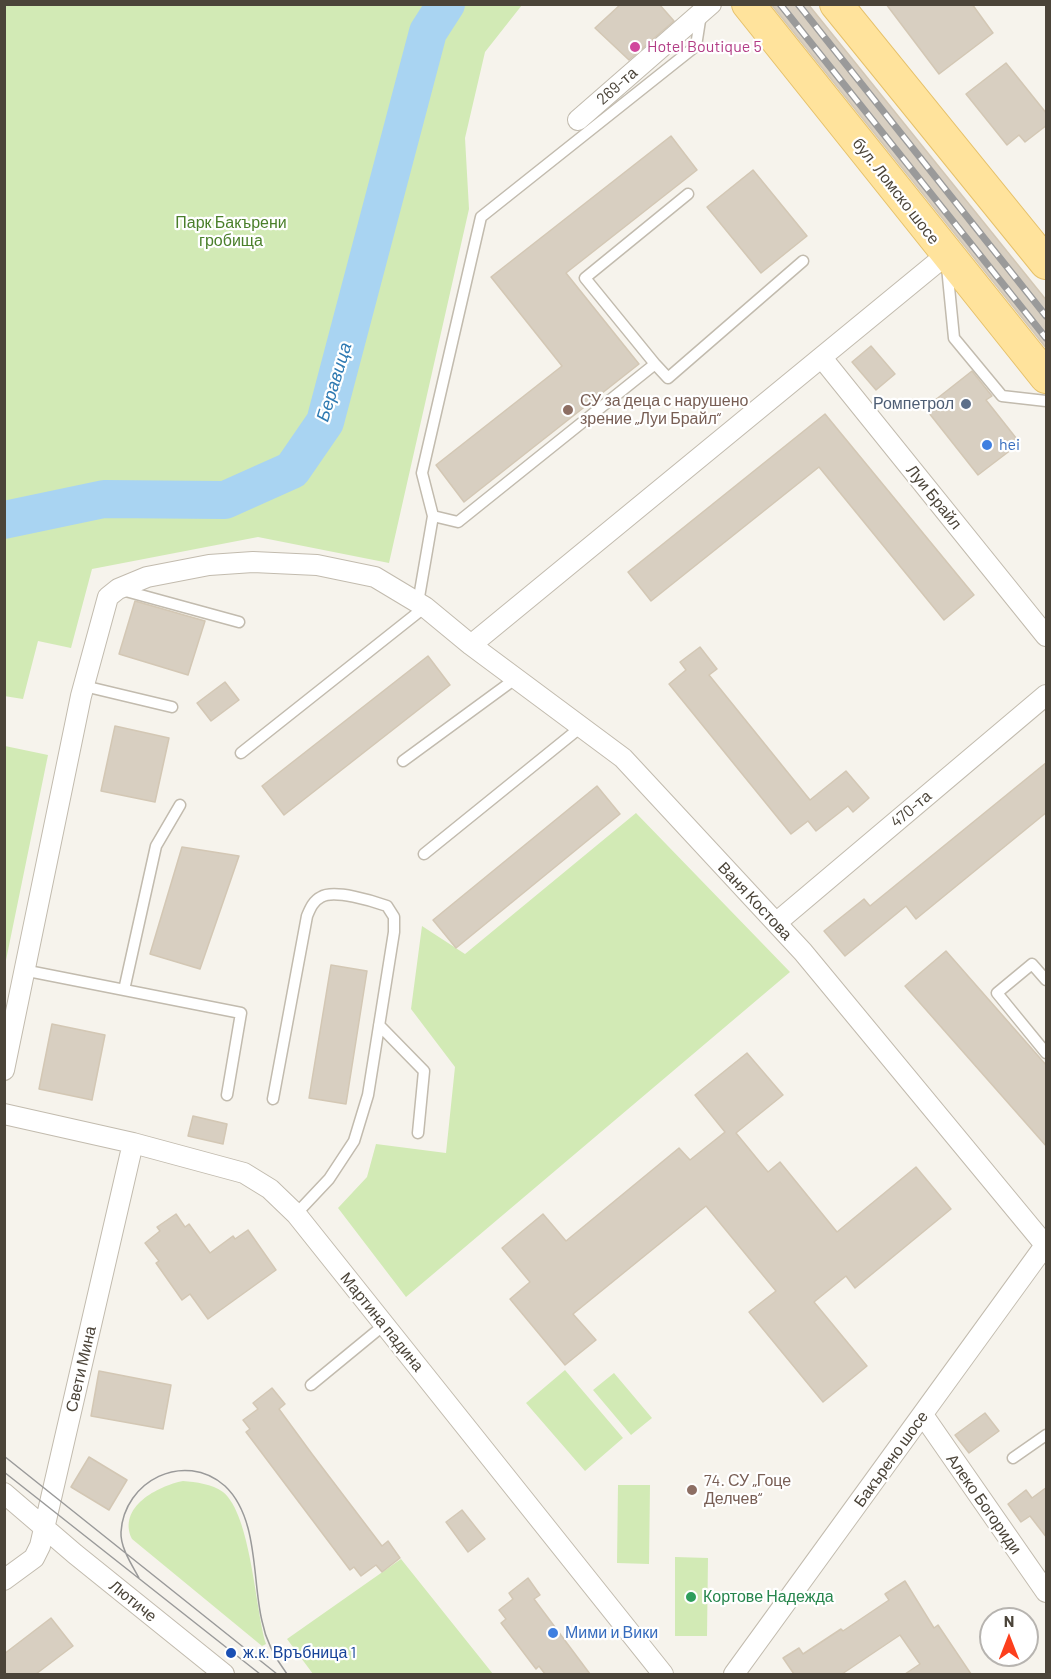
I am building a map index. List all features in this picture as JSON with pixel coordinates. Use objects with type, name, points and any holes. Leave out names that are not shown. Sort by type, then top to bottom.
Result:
[{"type":"main road","name":"бул. Ломско шосе","points":[[748,4],[946,255],[1047,377]]},
{"type":"main road","points":[[836,4],[1047,263]]},
{"type":"street","name":"269-та","points":[[578,120],[706,9]]},
{"type":"street","points":[[471,645],[946,255]]},
{"type":"street","name":"Луи Брайл","points":[[822,358],[1047,636]]},
{"type":"street","name":"Ваня Костова","points":[[118,589],[147,577],[209,565],[253,562],[317,565],[375,577],[422,605],[471,645],[623,758],[776,923],[1046,1245]]},
{"type":"street","points":[[4,1070],[84,686],[108,597],[118,589]]},
{"type":"street","name":"470-та","points":[[776,923],[1047,695]]},
{"type":"street","name":"Мартина падина","points":[[4,1113],[133,1143],[244,1173],[270,1189],[296,1214],[663,1674]]},
{"type":"street","name":"Свети Мина","points":[[4,1580],[34,1557],[40,1546],[133,1143]]},
{"type":"street","name":"Бакърено шосе","points":[[735,1674],[1046,1245]]},
{"type":"street","name":"Алеко Богориди","points":[[923,1415],[1047,1592]]},
{"type":"street","name":"Лютиче","points":[[4,1493],[75,1554],[224,1674]]},
{"type":"lane","points":[[241,753],[422,605],[433,516],[422,473],[481,217],[696,46],[706,9]]},
{"type":"lane","points":[[688,194],[585,279],[668,378],[803,261]]},
{"type":"lane","points":[[946,255],[954,338],[1002,396],[1047,401]]},
{"type":"lane","points":[[433,516],[458,522],[655,364]]},
{"type":"lane","points":[[118,589],[239,622]]},
{"type":"lane","points":[[403,761],[516,679]]},
{"type":"lane","points":[[84,686],[172,706]]},
{"type":"lane","points":[[424,855],[581,727]]},
{"type":"lane","points":[[124,990],[156,846],[180,805]]},
{"type":"lane","points":[[273,1099],[307,916],[312,904],[322,895],[338,894],[387,906],[394,917],[368,1095],[354,1141],[330,1179],[296,1214]]},
{"type":"lane","points":[[1047,980],[1032,964],[997,993],[1047,1053]]},
{"type":"lane","points":[[23,970],[241,1013],[227,1095]]},
{"type":"lane","points":[[379,1025],[424,1071],[418,1133]]},
{"type":"lane","points":[[311,1384],[384,1325]]},
{"type":"lane","points":[[1013,1458],[1047,1435]]},
{"type":"green space","name":"Парк Бакърени гробища","points":[[4,5],[522,5],[485,52],[465,138],[469,209],[389,563],[258,537],[92,569],[71,648],[38,641],[23,699],[4,696]]},
{"type":"green space","points":[[4,746],[48,755],[5,965]]},
{"type":"green space","points":[[636,813],[790,972],[406,1297],[338,1208],[367,1177],[376,1144],[446,1153],[455,1067],[411,1009],[422,926],[465,954]]},
{"type":"green space","points":[[565,1370],[623,1438],[585,1471],[526,1403]]},
{"type":"green space","points":[[614,1373],[652,1418],[631,1435],[593,1390]]},
{"type":"green space","points":[[183,1481],[214,1487],[223,1492],[240,1520],[251,1563],[266,1644],[262,1646],[132,1539],[129,1528],[130,1517],[142,1500],[162,1488]]},
{"type":"green space","points":[[618,1485],[650,1485],[649,1564],[617,1563]]},
{"type":"green space","name":"Кортове Надежда","points":[[675,1557],[708,1558],[707,1636],[675,1636]]},
{"type":"green space","points":[[401,1559],[493,1674],[313,1674],[287,1639]]},
{"type":"building","name":"Hotel Boutique 5","points":[[621,4],[659,4],[674,21],[629,60],[595,28]]},
{"type":"building","points":[[771,4],[808,4],[1047,301],[1047,349]]},
{"type":"building","points":[[886,4],[972,4],[993,33],[939,74]]},
{"type":"building","points":[[1006,63],[1047,114],[1047,125],[1025,142],[1019,135],[1007,145],[966,94]]},
{"type":"building","points":[[671,136],[697,170],[566,273],[639,364],[464,502],[436,465],[562,366],[491,277]]},
{"type":"building","points":[[753,170],[807,236],[761,273],[707,207]]},
{"type":"building","points":[[871,346],[895,374],[876,390],[852,362]]},
{"type":"building","points":[[972,371],[992,396],[986,400],[1020,443],[978,475],[925,408]]},
{"type":"building","points":[[825,414],[974,595],[944,620],[819,467],[651,601],[628,572]]},
{"type":"building","points":[[135,601],[205,621],[188,675],[119,654]]},
{"type":"building","points":[[700,647],[717,669],[709,675],[810,800],[846,771],[869,798],[853,812],[848,806],[816,831],[808,821],[791,834],[669,684],[686,670],[680,662]]},
{"type":"building","points":[[428,656],[450,685],[284,815],[262,786]]},
{"type":"building","points":[[225,682],[239,700],[211,721],[197,703]]},
{"type":"building","points":[[115,726],[169,738],[155,802],[101,791]]},
{"type":"building","points":[[1047,762],[1047,812],[916,919],[906,906],[845,956],[824,931],[864,899],[870,906]]},
{"type":"building","points":[[597,786],[620,814],[456,948],[433,920]]},
{"type":"building","points":[[182,847],[239,856],[200,969],[150,954]]},
{"type":"building","points":[[946,951],[1047,1066],[1047,1147],[905,986]]},
{"type":"building","points":[[331,965],[367,971],[346,1104],[309,1098]]},
{"type":"building","points":[[52,1024],[105,1035],[92,1100],[39,1089]]},
{"type":"building","points":[[747,1053],[783,1095],[736,1133],[768,1172],[780,1162],[837,1232],[916,1167],[951,1209],[855,1288],[846,1276],[814,1302],[867,1366],[823,1402],[749,1312],[776,1291],[706,1206],[573,1314],[596,1340],[565,1365],[510,1299],[530,1282],[502,1248],[543,1214],[566,1241],[679,1148],[690,1160],[725,1132],[695,1095]]},
{"type":"building","points":[[193,1116],[227,1124],[223,1144],[188,1136]]},
{"type":"building","points":[[176,1214],[185,1227],[189,1224],[210,1253],[233,1236],[235,1239],[248,1230],[276,1270],[208,1319],[190,1294],[182,1300],[156,1263],[159,1261],[145,1243],[160,1231],[157,1227]]},
{"type":"building","points":[[99,1371],[171,1385],[163,1429],[91,1416]]},
{"type":"building","points":[[272,1388],[285,1404],[279,1409],[312,1454],[382,1546],[388,1541],[400,1558],[382,1572],[376,1565],[361,1576],[354,1567],[350,1570],[246,1432],[250,1429],[243,1420],[258,1409],[253,1403]]},
{"type":"building","points":[[985,1413],[999,1431],[969,1453],[955,1435]]},
{"type":"building","points":[[89,1457],[127,1480],[109,1510],[71,1487]]},
{"type":"building","points":[[1047,1487],[1047,1538],[1030,1516],[1021,1522],[1008,1504],[1026,1490],[1032,1498]]},
{"type":"building","points":[[462,1510],[485,1539],[468,1552],[446,1522]]},
{"type":"building","points":[[528,1578],[540,1595],[534,1599],[590,1674],[545,1674],[539,1666],[536,1669],[501,1623],[506,1619],[499,1610],[513,1599],[509,1593]]},
{"type":"building","points":[[905,1581],[934,1628],[938,1625],[971,1674],[905,1674],[920,1664],[900,1635],[842,1674],[794,1674],[783,1658],[799,1648],[803,1654],[841,1629],[843,1631],[889,1600],[885,1594]]},
{"type":"building","points":[[51,1618],[73,1646],[36,1674],[4,1674],[4,1654]]},
{"type":"waterway","name":"Беравица","points":[[4,520],[104,499],[225,500],[292,470],[325,422],[428,32],[446,4]]},
{"type":"tram line","points":[[4,1456],[277,1674]]},
{"type":"tram line","points":[[139,1578],[124,1550],[121,1532],[125,1514],[133,1498],[144,1486],[159,1476],[175,1471],[192,1471],[209,1476],[225,1486],[236,1499],[244,1515],[249,1532],[264,1629],[271,1649],[287,1674]]},
{"type":"tram line","points":[[4,1472],[260,1674]]},
{"type":"railway","points":[[780,4],[1046,338]]},
{"type":"railway","points":[[798,4],[1046,316]]},
{"type":"place","name":"Hotel Boutique 5","points":[[635,47]]},
{"type":"place","name":"Ромпетрол","points":[[966,404]]},
{"type":"place","name":"СУ за деца с нарушено зрение „Луи Брайл“","points":[[568,410]]},
{"type":"place","name":"hei","points":[[987,445]]},
{"type":"place","name":"74. СУ „Гоце Делчев“","points":[[692,1490]]},
{"type":"place","name":"Кортове Надежда","points":[[691,1597]]},
{"type":"place","name":"Мими и Вики","points":[[553,1633]]},
{"type":"place","name":"ж.к. Връбница 1","points":[[231,1653]]}]
